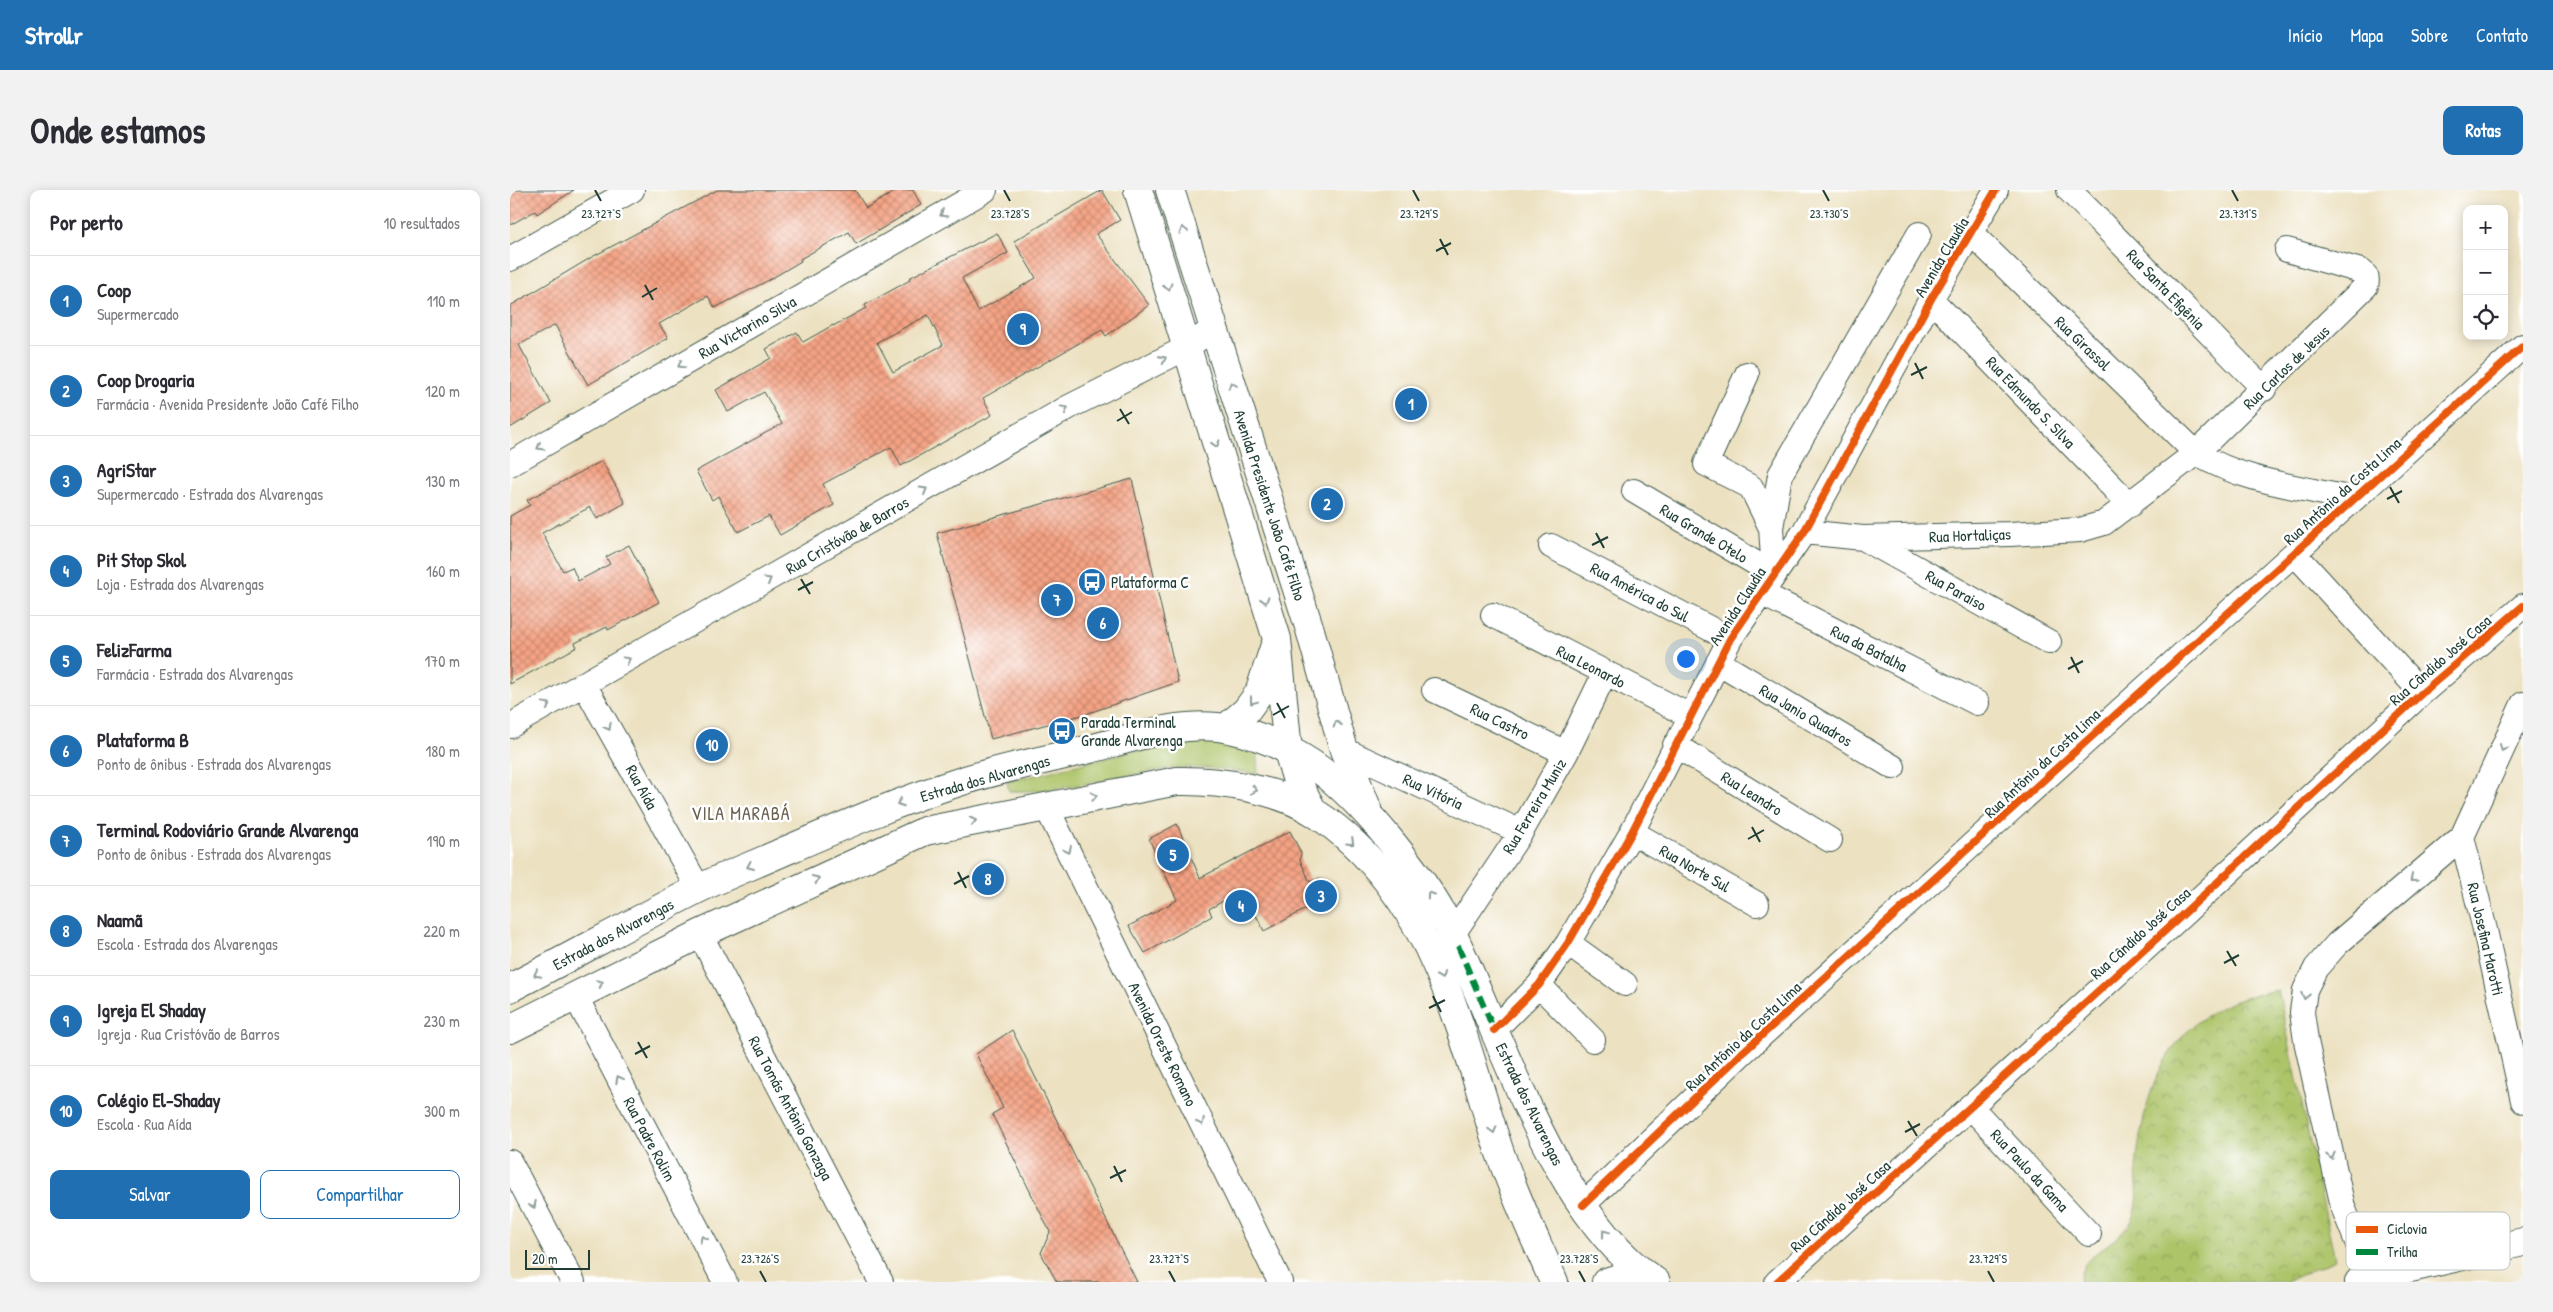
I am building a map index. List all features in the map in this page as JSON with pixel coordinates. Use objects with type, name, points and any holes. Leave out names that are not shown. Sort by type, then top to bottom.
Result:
[{"type":"main road","name":"Avenida Presidente João Café Filho","points":[[1138,190],[1277,639],[1288,751],[1297,781],[1313,812]]},
{"type":"main road","name":"Avenida Presidente João Café Filho","points":[[1170,190],[1310,630],[1344,750],[1371,819]]},
{"type":"main road","points":[[1226,728],[1246,711],[1259,693],[1277,639]]},
{"type":"main road","name":"Estrada dos Alvarengas","points":[[510,988],[699,889],[864,816],[962,781],[1170,731],[1208,727],[1226,728],[1261,738],[1321,770],[1371,819],[1413,870],[1437,905],[1453,934],[1531,1113],[1555,1160],[1584,1205],[1612,1243],[1654,1281]]},
{"type":"main road","name":"Estrada dos Alvarengas","points":[[510,1029],[700,934],[925,831],[1177,781],[1207,780],[1262,792],[1313,812],[1339,830],[1381,874],[1414,919],[1449,995],[1514,1190],[1554,1282]]},
{"type":"main road","points":[[925,831],[942,818],[954,804],[962,781]]},
{"type":"main road","points":[[2510,1245],[2523,1242]]},
{"type":"main road","points":[[2372,1280],[2412,1270]]},
{"type":"main road","points":[[1606,1282],[1628,1276],[1654,1281]]},
{"type":"street","points":[[510,259],[632,190]]},
{"type":"street","name":"Rua Victorino Silva","points":[[510,464],[985,190]]},
{"type":"street","name":"Avenida Claudia","points":[[1494,1030],[1539,985],[1568,943],[1632,832],[1730,639],[1804,532],[1931,299],[1996,190]]},
{"type":"street","name":"Rua Santa Efigênia","points":[[2069,190],[2264,389]]},
{"type":"street","name":"Rua Girassol","points":[[1971,233],[2196,453],[2232,472],[2252,478],[2354,499]]},
{"type":"street","points":[[1774,574],[1771,528],[1780,474],[1919,234]]},
{"type":"street","name":"Rua Carlos de Jesus","points":[[2130,506],[2196,453],[2264,389],[2361,294],[2368,281],[2366,275],[2361,271],[2287,250]]},
{"type":"street","name":"Rua Edmundo S. SIlva","points":[[1931,299],[2130,506]]},
{"type":"street","name":"Rua Cristóvão de Barros","points":[[510,726],[1069,407],[1186,348],[1214,328]]},
{"type":"street","name":"Rua Antônio da Costa Lima","points":[[1584,1205],[1742,1053],[2523,346]]},
{"type":"street","points":[[1747,374],[1706,464],[1751,487],[1771,528]]},
{"type":"street","name":"Rua Grande Otelo","points":[[1634,491],[1774,574]]},
{"type":"street","name":"Rua Hortaliças","points":[[1804,532],[1863,538],[2080,530],[2104,523],[2130,506]]},
{"type":"street","name":"Rua Paraiso","points":[[1863,538],[2049,642]]},
{"type":"street","name":"Rua América do Sul","points":[[1551,546],[1730,639]]},
{"type":"street","points":[[2294,554],[2422,692]]},
{"type":"street","name":"Rua da Batalha","points":[[1761,593],[1977,703]]},
{"type":"street","name":"Rua Cândido José Casa","points":[[1777,1282],[2179,918],[2422,692],[2523,606]]},
{"type":"street","name":"Rua Leonardo","points":[[1493,615],[1690,716]]},
{"type":"street","name":"Rua Janio Quadros","points":[[1718,662],[1893,767]]},
{"type":"street","name":"Rua Ferreira Muniz","points":[[1453,934],[1521,832],[1566,753],[1605,673]]},
{"type":"street","name":"Rua Aída","points":[[584,684],[699,889]]},
{"type":"street","name":"Rua Castro","points":[[1434,690],[1566,753]]},
{"type":"street","points":[[2346,1215],[2306,1041],[2302,1012],[2305,990],[2316,968],[2337,944],[2462,837],[2523,704]]},
{"type":"street","name":"Rua Leandro","points":[[1675,745],[1830,840]]},
{"type":"street","name":"Rua Vitória","points":[[1344,750],[1521,832]]},
{"type":"street","name":"Avenida Oreste Romano","points":[[1046,806],[1280,1282]]},
{"type":"street","name":"Rua Norte Sul","points":[[1632,832],[1757,904]]},
{"type":"street","name":"Rua Josefina Marotti","points":[[2462,837],[2523,1101]]},
{"type":"street","name":"Rua Tomás Antônio Gonzaga","points":[[700,934],[881,1282]]},
{"type":"street","points":[[1568,943],[1625,984]]},
{"type":"street","points":[[1539,985],[1592,1040]]},
{"type":"street","name":"Rua Padre Rolim","points":[[575,995],[725,1282]]},
{"type":"street","name":"Rua Paulo da Gama","points":[[1970,1106],[2089,1234]]},
{"type":"street","points":[[510,1162],[573,1282]]},
{"type":"green space","points":[[1199,735],[1256,745],[1258,774],[1213,768],[1179,768],[1147,772],[1069,787],[1009,791],[1007,782]]},
{"type":"green space","points":[[2278,990],[2335,1260],[2285,1282],[2079,1282],[2085,1264],[2126,1229],[2135,1213],[2137,1206],[2136,1164],[2150,1094],[2161,1068],[2176,1045],[2194,1025],[2217,1010],[2245,998]]},
{"type":"building","points":[[510,190],[574,190],[537,214],[535,211],[510,225]]},
{"type":"building","points":[[717,190],[855,190],[866,208],[898,190],[913,190],[921,205],[856,244],[849,232],[800,259],[801,261],[769,280],[715,308],[708,296],[659,324],[668,338],[588,385],[555,325],[519,345],[551,403],[510,428],[510,306],[592,257]]},
{"type":"building","points":[[1102,190],[1120,220],[1096,234],[1149,305],[1106,336],[1102,330],[983,398],[992,415],[901,466],[891,447],[823,484],[834,505],[780,535],[769,516],[738,532],[718,496],[712,500],[696,471],[782,424],[764,392],[728,412],[716,390],[771,358],[766,349],[797,332],[803,342],[866,308],[865,305],[910,280],[909,278],[997,233],[1008,253],[962,278],[978,311],[1036,278],[1014,241]],"holes":[[[928,315],[943,345],[893,372],[877,342]]]},
{"type":"building","points":[[602,461],[625,503],[597,519],[590,507],[542,533],[563,571],[572,567],[578,581],[610,564],[606,557],[629,545],[659,602],[608,630],[607,627],[575,643],[577,647],[510,684],[510,516],[530,505],[527,500]]},
{"type":"building","points":[[1132,479],[1178,682],[1086,714],[991,739],[937,533]]},
{"type":"building","points":[[1177,824],[1200,878],[1290,831],[1301,853],[1300,860],[1310,882],[1320,878],[1329,897],[1264,931],[1243,890],[1209,909],[1212,916],[1145,953],[1129,926],[1177,900],[1149,839]]},
{"type":"building","points":[[1012,1030],[1137,1282],[1057,1282],[1041,1253],[1050,1232],[992,1114],[1003,1108],[976,1054]]},
{"type":"marked path","points":[[1458,946],[1494,1030],[1496,1027]]},
{"type":"cycle path","points":[[1494,1030],[1539,985],[1568,943],[1632,832],[1730,639],[1804,532],[1931,299],[1996,190]]},
{"type":"cycle path","points":[[1583,1205],[1742,1053],[2523,346]]},
{"type":"cycle path","points":[[1777,1282],[2179,918],[2422,693],[2523,606]]},
{"type":"place","name":"Igreja El Shaday","points":[[1023,329]]},
{"type":"place","name":"Coop","points":[[1411,404]]},
{"type":"place","name":"Coop Drogaria","points":[[1327,504]]},
{"type":"place","name":"Plataforma C","points":[[1092,582]]},
{"type":"place","name":"Terminal Rodoviário Grande Alvarenga","points":[[1057,600]]},
{"type":"place","name":"Plataforma B","points":[[1103,623]]},
{"type":"place","name":"Parada Terminal Grande Alvarenga","points":[[1062,731]]},
{"type":"place","name":"Colégio El-Shaday","points":[[712,745]]},
{"type":"place","name":"FelizFarma","points":[[1173,855]]},
{"type":"place","name":"Naamã","points":[[988,879]]},
{"type":"place","name":"AgriStar","points":[[1321,896]]},
{"type":"place","name":"Pit Stop Skol","points":[[1241,906]]},
{"type":"district","name":"VILA MARABÁ","points":[[741,813]]}]
